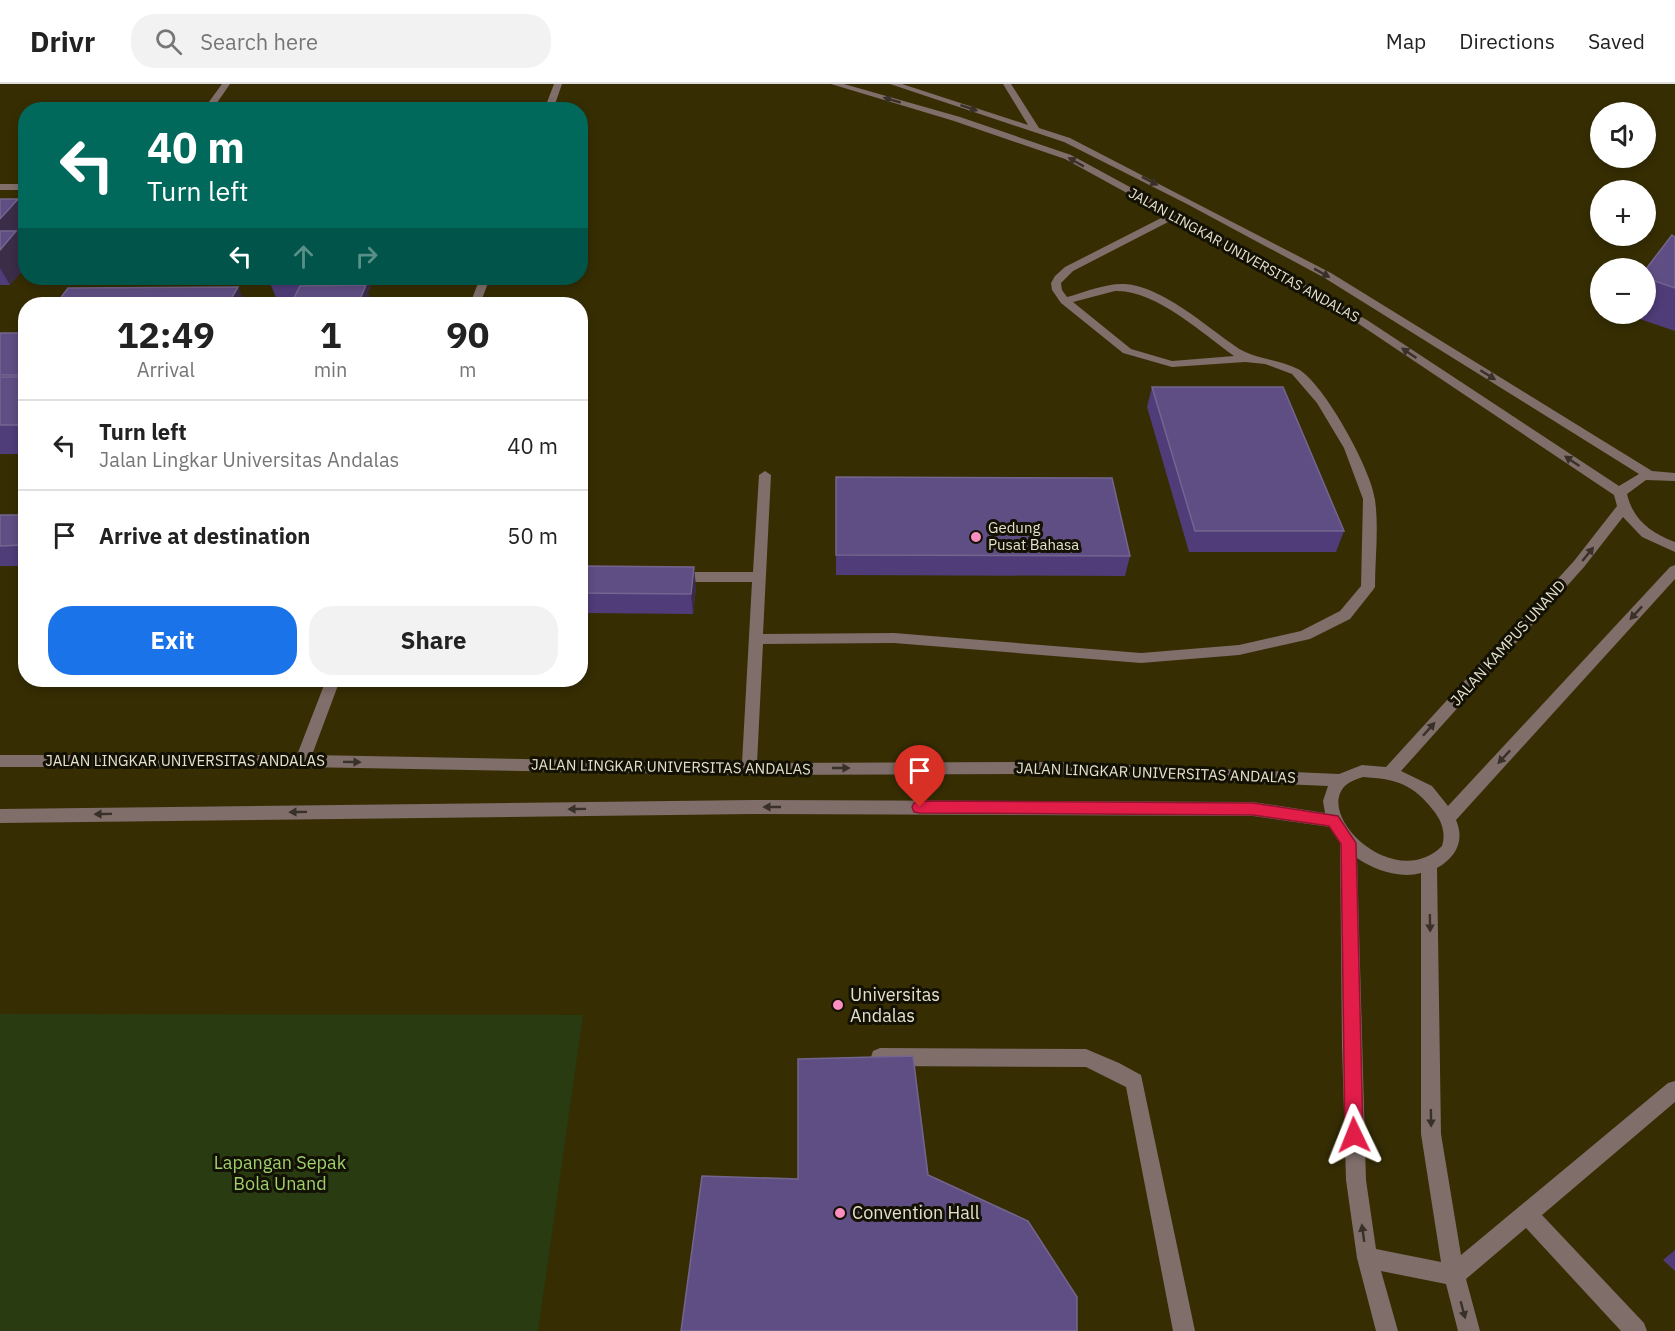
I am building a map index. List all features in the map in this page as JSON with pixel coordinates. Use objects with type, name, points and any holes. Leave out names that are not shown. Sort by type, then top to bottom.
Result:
[{"type":"street","points":[[213,102],[226,84]]},
{"type":"street","points":[[551,102],[558,84]]},
{"type":"street","name":"JALAN LINGKAR UNIVERSITAS ANDALAS","points":[[835,84],[957,119],[1068,157],[1363,322],[1620,493]]},
{"type":"street","points":[[1007,84],[1036,130]]},
{"type":"street","name":"JALAN LINGKAR UNIVERSITAS ANDALAS","points":[[900,85],[1067,140],[1129,171],[1327,275],[1649,476]]},
{"type":"street","points":[[1111,181],[1129,171]]},
{"type":"street","points":[[0,187],[18,188]]},
{"type":"street","points":[[755,639],[894,638],[1141,658],[1239,650],[1305,635],[1345,615],[1368,587],[1369,499],[1350,448],[1322,401],[1296,372],[1267,361],[1245,359],[1172,364],[1127,351],[1065,301],[1057,290],[1056,283],[1060,276],[1069,269],[1174,215]]},
{"type":"street","points":[[1065,301],[1120,288],[1133,288],[1162,302],[1245,359]]},
{"type":"street","points":[[749,769],[765,475]]},
{"type":"street","points":[[1675,477],[1649,476],[1630,481],[1620,493],[1622,509],[1632,522],[1648,534],[1675,547]]},
{"type":"street","name":"JALAN KAMPUS UNAND","points":[[1389,772],[1580,564],[1622,509]]},
{"type":"street","points":[[1449,816],[1675,570]]},
{"type":"street","points":[[664,577],[759,578]]},
{"type":"street","points":[[302,761],[330,687]]},
{"type":"street","name":"JALAN LINGKAR UNIVERSITAS ANDALAS","points":[[0,761],[302,761],[749,769],[1055,768],[1341,780]]},
{"type":"street","points":[[1362,771],[1389,772],[1425,789],[1449,816],[1452,831],[1451,845],[1443,857],[1429,864],[1410,868],[1388,865],[1366,856],[1348,843],[1333,821],[1330,798],[1341,780],[1362,771]]},
{"type":"street","points":[[0,816],[765,807],[1253,809],[1333,821]]},
{"type":"street","points":[[1348,843],[1356,1180],[1367,1258],[1387,1331]]},
{"type":"street","points":[[1429,864],[1431,1134],[1454,1275],[1469,1331]]},
{"type":"street","points":[[880,1057],[1086,1058],[1134,1082],[1184,1331]]},
{"type":"street","points":[[1454,1275],[1675,1090]]},
{"type":"street","points":[[1526,1213],[1636,1331]]},
{"type":"street","points":[[1367,1258],[1454,1275]]},
{"type":"shaded area","name":"Universitas Andalas","points":[[0,84],[1675,84],[1675,1331],[0,1331]]},
{"type":"green space","name":"Lapangan Sepak Bola Unand","points":[[0,1014],[583,1015],[538,1331],[0,1331]]},
{"type":"building","points":[[0,199],[18,199],[0,219]]},
{"type":"building","points":[[0,231],[16,231],[0,250]]},
{"type":"building","points":[[1672,235],[1675,237],[1675,288],[1656,281],[1654,258]]},
{"type":"building","points":[[366,285],[361,297],[294,297],[300,286]]},
{"type":"building","points":[[238,287],[232,297],[61,297],[68,288]]},
{"type":"building","points":[[0,333],[18,333],[18,375],[0,375]]},
{"type":"building","points":[[0,377],[18,377],[18,425],[0,425]]},
{"type":"building","points":[[1152,387],[1283,387],[1344,531],[1195,531]]},
{"type":"building","name":"Gedung Pusat Bahasa","points":[[836,477],[1112,478],[1130,556],[836,555]]},
{"type":"building","points":[[0,515],[18,515],[18,545],[0,546]]},
{"type":"building","points":[[588,566],[694,567],[691,594],[588,593]]},
{"type":"building","name":"Convention Hall","points":[[913,1056],[928,1175],[1028,1221],[1077,1297],[1077,1331],[681,1331],[702,1176],[798,1179],[798,1059]]},
{"type":"place","name":"Gedung Pusat Bahasa","points":[[976,537]]},
{"type":"place","name":"Universitas Andalas","points":[[838,1005]]},
{"type":"place","name":"Convention Hall","points":[[840,1213]]},
{"type":"route","points":[[920,807],[1253,809],[1333,821],[1348,843],[1354,1135]]}]
